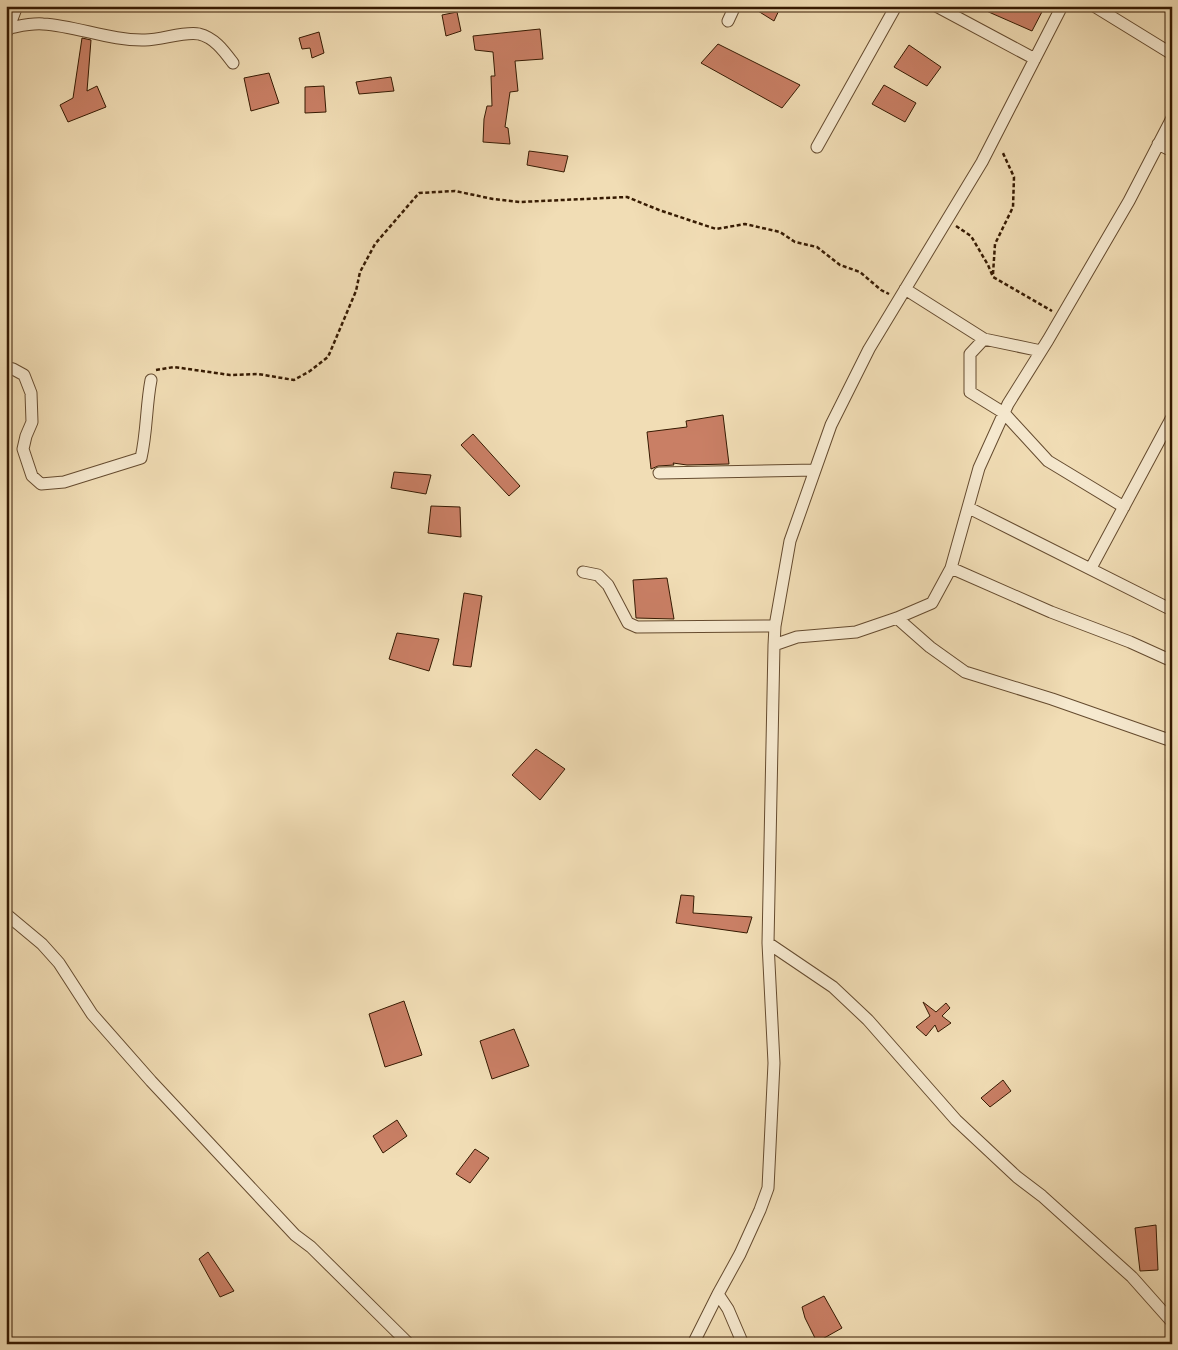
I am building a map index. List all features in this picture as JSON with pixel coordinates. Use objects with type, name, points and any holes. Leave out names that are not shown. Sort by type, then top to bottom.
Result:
[{"type":"street","points":[[8,31],[17,6]]},
{"type":"street","points":[[728,21],[735,6]]},
{"type":"street","points":[[817,147],[896,6]]},
{"type":"street","points":[[936,6],[1035,59]]},
{"type":"street","points":[[693,1344],[740,1254],[768,1188],[774,1063],[768,943],[774,645],[775,626],[790,541],[831,425],[869,349],[982,162],[1062,6]]},
{"type":"street","points":[[1094,6],[1172,54]]},
{"type":"street","points":[[8,31],[27,24],[43,24],[143,40],[197,34],[210,38],[222,48],[233,63]]},
{"type":"street","points":[[774,645],[797,637],[856,632],[897,618],[932,603],[951,568],[979,468],[1008,404],[1130,201],[1172,118]]},
{"type":"street","points":[[1158,144],[1172,151]]},
{"type":"street","points":[[902,294],[984,339],[1041,351]]},
{"type":"street","points":[[984,339],[970,354],[970,392],[1004,414],[1048,461],[1124,507]]},
{"type":"street","points":[[6,367],[13,368],[24,375],[31,393],[32,422],[23,449],[32,476],[41,484],[64,482],[142,458],[146,436],[146,403],[151,380]]},
{"type":"street","points":[[1091,568],[1172,416]]},
{"type":"street","points":[[659,473],[815,470]]},
{"type":"street","points":[[969,508],[1172,610]]},
{"type":"street","points":[[951,568],[1172,661]]},
{"type":"street","points":[[583,572],[598,576],[608,585],[628,623],[638,626],[775,626]]},
{"type":"street","points":[[897,618],[930,647],[965,672],[1052,699],[1172,741]]},
{"type":"street","points":[[6,914],[42,944],[59,962],[92,1014],[151,1081],[295,1234],[311,1247],[409,1344]]},
{"type":"street","points":[[768,943],[833,987],[861,1013],[956,1120],[1017,1177],[1042,1196],[1132,1277],[1172,1322]]},
{"type":"street","points":[[718,1294],[728,1310],[743,1344]]},
{"type":"path","points":[[993,276],[995,244],[1012,207],[1014,176],[995,137]]},
{"type":"path","points":[[151,380],[157,368],[174,367],[230,375],[258,374],[294,380],[310,372],[328,357],[356,291],[360,272],[375,244],[419,193],[455,191],[493,199],[520,202],[627,197],[716,229],[745,224],[780,232],[795,242],[817,248],[840,265],[860,272],[881,290],[902,294]]},
{"type":"path","points":[[947,220],[971,236],[993,276],[1062,316]]},
{"type":"building","points":[[750,6],[781,6],[774,21]]},
{"type":"building","points":[[975,6],[1045,6],[1032,31]]},
{"type":"building","points":[[457,12],[461,31],[446,36],[442,15]]},
{"type":"building","points":[[540,29],[543,59],[515,61],[518,91],[510,92],[505,127],[508,128],[510,144],[483,142],[484,119],[487,106],[492,106],[491,76],[495,76],[493,52],[475,50],[473,36]]},
{"type":"building","points":[[319,32],[324,53],[312,58],[310,48],[302,49],[299,38]]},
{"type":"building","points":[[82,38],[91,40],[87,91],[97,86],[106,107],[68,122],[60,105],[73,98]]},
{"type":"building","points":[[718,44],[800,85],[782,108],[701,63]]},
{"type":"building","points":[[909,45],[941,67],[927,86],[894,67]]},
{"type":"building","points":[[269,73],[279,103],[251,111],[244,78]]},
{"type":"building","points":[[391,77],[394,91],[359,94],[356,82]]},
{"type":"building","points":[[884,85],[916,103],[905,122],[872,104]]},
{"type":"building","points":[[324,86],[326,112],[305,113],[305,87]]},
{"type":"building","points":[[529,151],[568,156],[564,172],[527,165]]},
{"type":"building","points":[[723,415],[729,464],[687,465],[673,463],[674,465],[658,466],[651,469],[647,432],[687,427],[686,421]]},
{"type":"building","points":[[473,434],[520,486],[509,496],[461,445]]},
{"type":"building","points":[[394,472],[431,475],[426,494],[391,488]]},
{"type":"building","points":[[431,506],[460,507],[461,537],[428,533]]},
{"type":"building","points":[[667,578],[674,619],[636,618],[633,580]]},
{"type":"building","points":[[464,593],[482,596],[471,667],[453,665]]},
{"type":"building","points":[[397,633],[439,639],[429,671],[389,659]]},
{"type":"building","points":[[536,749],[565,769],[540,800],[512,775]]},
{"type":"building","points":[[681,895],[694,896],[693,913],[752,917],[747,933],[676,923]]},
{"type":"building","points":[[404,1001],[422,1055],[385,1067],[369,1014]]},
{"type":"building","points":[[923,1002],[936,1012],[946,1003],[950,1008],[942,1016],[951,1023],[938,1032],[935,1025],[926,1036],[916,1027],[930,1016]]},
{"type":"building","points":[[514,1029],[529,1066],[492,1079],[480,1041]]},
{"type":"building","points":[[1003,1080],[1011,1091],[990,1107],[981,1098]]},
{"type":"building","points":[[397,1120],[407,1136],[383,1153],[373,1136]]},
{"type":"building","points":[[475,1149],[489,1158],[470,1183],[456,1174]]},
{"type":"building","points":[[1156,1225],[1158,1270],[1140,1271],[1135,1228]]},
{"type":"building","points":[[208,1252],[234,1291],[220,1297],[199,1259]]},
{"type":"building","points":[[824,1296],[842,1328],[817,1342],[805,1318],[802,1307]]}]
